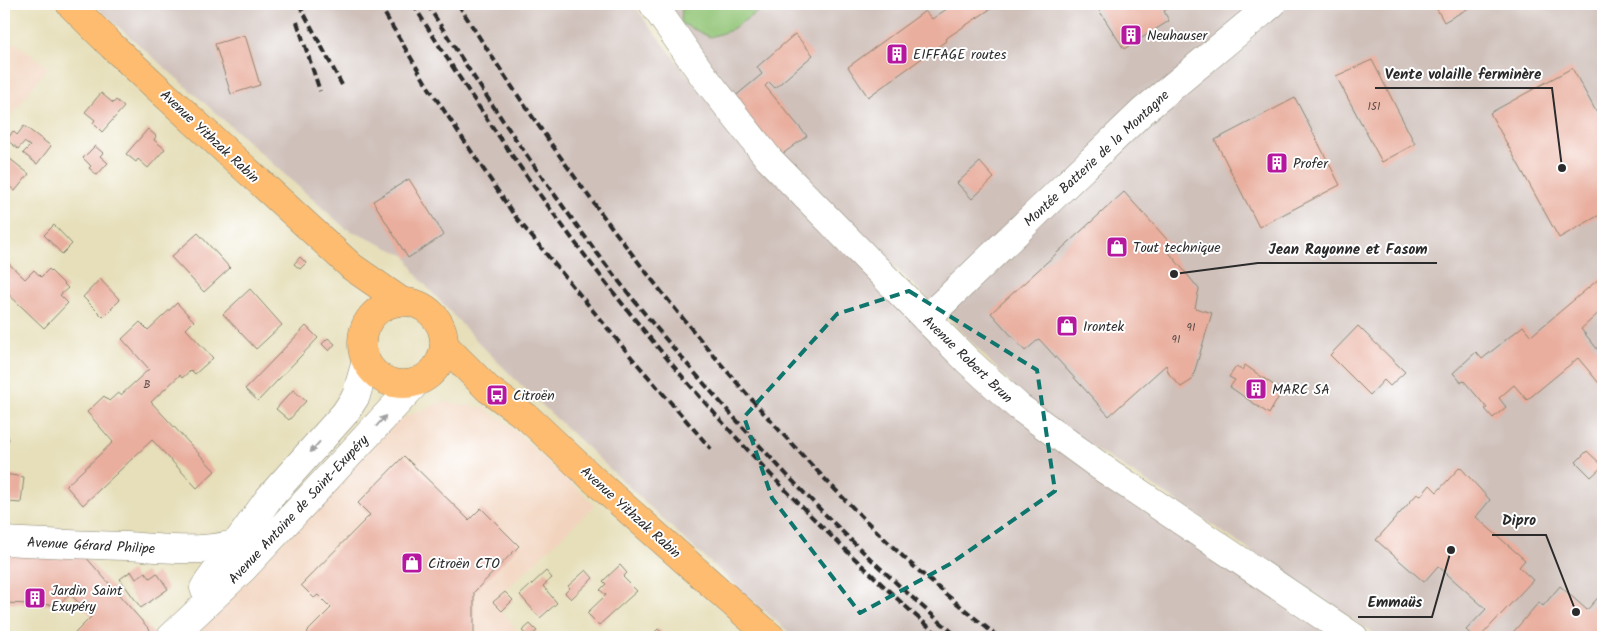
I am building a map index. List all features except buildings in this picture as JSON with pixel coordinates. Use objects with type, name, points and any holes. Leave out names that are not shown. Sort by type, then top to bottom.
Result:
[{"type":"main road","name":"Avenue Yithzak Rabin","points":[[70,4],[112,46],[352,267],[401,301]]},
{"type":"main road","points":[[352,267],[368,320]]},
{"type":"main road","points":[[401,301],[415,302],[428,309],[438,319],[443,332],[445,346],[442,358],[435,370],[421,380],[401,384],[387,381],[375,373],[366,362],[362,348],[362,333],[368,320],[377,310],[388,304],[401,301]]},
{"type":"main road","name":"Avenue Yithzak Rabin","points":[[445,346],[488,390],[528,418],[592,478],[771,637]]},
{"type":"main road","name":"Avenue Yithzak Rabin","points":[[421,380],[468,384],[488,390]]},
{"type":"street","name":"Avenue Robert Brun","points":[[653,4],[702,74],[769,159],[969,362],[1026,413],[1100,467],[1354,637]]},
{"type":"street","name":"Montée Batterie de la Montagne","points":[[926,319],[1142,112],[1272,4]]},
{"type":"street","name":"Avenue Antoine de Saint-Exupéry","points":[[174,634],[198,596],[269,498],[345,413],[356,396],[366,362]]},
{"type":"street","name":"Avenue Antoine de Saint-Exupéry","points":[[174,634],[244,568],[293,513],[421,380]]},
{"type":"street","name":"Avenue Gérard Philipe","points":[[4,541],[179,549],[220,548],[236,544],[264,532],[293,513]]},
{"type":"street","points":[[179,549],[191,567],[198,596]]},
{"type":"highlighted area","points":[[909,291],[1037,370],[1055,491],[950,564],[860,613],[772,498],[744,417],[837,314]]},
{"type":"shaded area","points":[[93,4],[634,4],[718,113],[915,320],[1341,637],[794,637],[684,539],[522,386],[417,276],[406,256],[345,228]]},
{"type":"shaded area","points":[[669,4],[1603,4],[1603,637],[1379,637],[1163,492],[1039,414],[954,323],[866,240],[792,178]]},
{"type":"shaded area","points":[[4,35],[48,67],[4,125]]},
{"type":"shaded area","points":[[443,402],[483,408],[504,421],[595,505],[493,602],[523,637],[194,637],[397,420]]},
{"type":"green space","points":[[682,4],[769,4],[729,31],[710,37],[681,23]]},
{"type":"railway","points":[[299,4],[342,85]]},
{"type":"railway","points":[[379,4],[427,85],[514,215],[632,358],[711,449]]},
{"type":"railway","points":[[413,4],[460,78],[561,224],[671,363],[729,430],[789,494],[852,556],[941,637]]},
{"type":"railway","points":[[427,4],[545,181],[600,257],[691,369],[736,420],[828,517],[891,578],[958,637]]},
{"type":"railway","points":[[458,4],[555,149],[606,220],[714,356],[771,422],[893,547],[931,582],[998,637]]},
{"type":"railway","points":[[297,22],[320,91]]},
{"type":"place","name":"Neuhauser","points":[[1131,35]]},
{"type":"place","name":"EIFFAGE routes","points":[[897,54]]},
{"type":"place","name":"Profer","points":[[1277,163]]},
{"type":"place","name":"Vente volaille ferminère","points":[[1562,168]]},
{"type":"place","name":"Tout technique","points":[[1117,247]]},
{"type":"place","name":"Jean Rayonne et Fasom","points":[[1174,274]]},
{"type":"place","name":"Irontek","points":[[1067,326]]},
{"type":"place","name":"MARC SA","points":[[1256,389]]},
{"type":"place","name":"Citroën","points":[[497,395]]},
{"type":"place","name":"Emmaüs","points":[[1451,550]]},
{"type":"place","name":"Citroën CTO","points":[[412,563]]},
{"type":"place","name":"Jardin Saint Exupéry","points":[[35,598]]},
{"type":"place","name":"Dipro","points":[[1576,612]]}]
